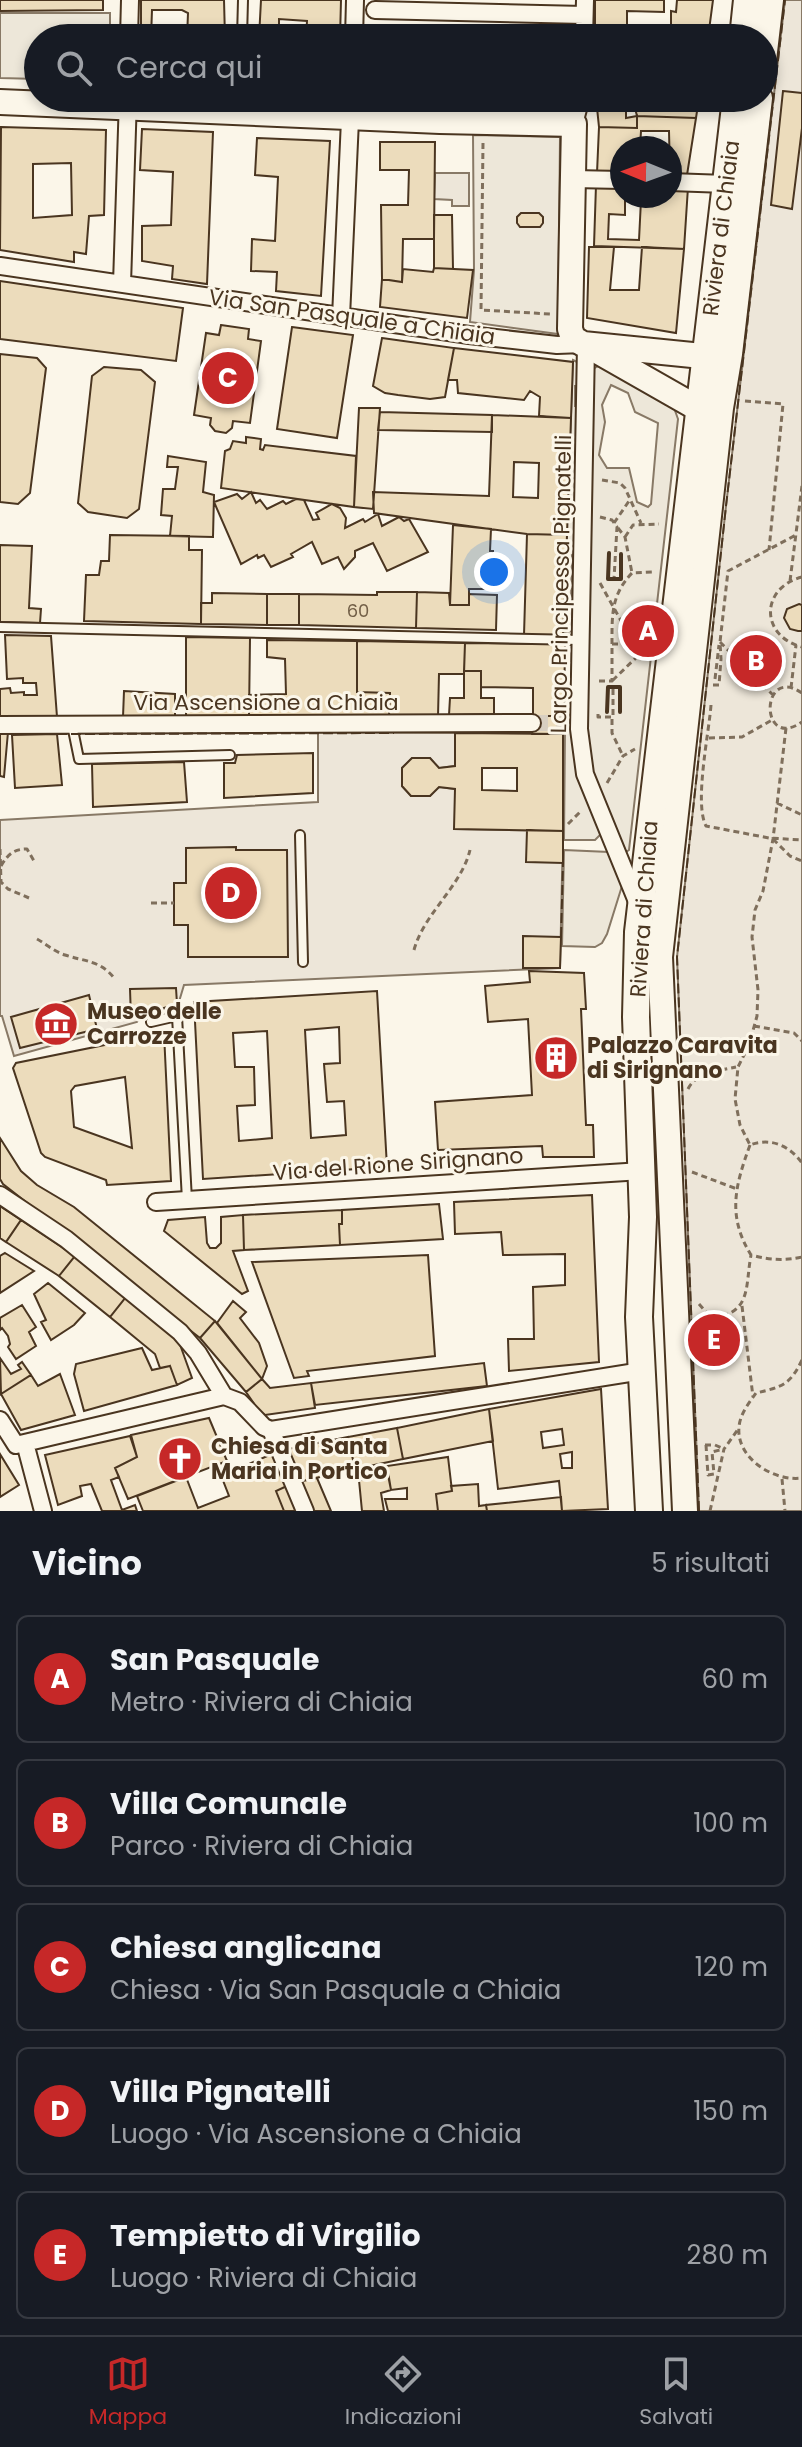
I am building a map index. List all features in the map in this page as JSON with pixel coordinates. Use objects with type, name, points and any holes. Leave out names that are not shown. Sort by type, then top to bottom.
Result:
[{"type":"main road","points":[[744,24],[747,0]]},
{"type":"main road","name":"Riviera di Chiaia","points":[[649,1511],[639,1294],[643,1217],[636,990],[640,909],[699,409],[718,356],[726,184],[734,112]]},
{"type":"street","points":[[129,24],[130,0]]},
{"type":"street","points":[[354,24],[355,0]]},
{"type":"street","points":[[768,24],[771,0]]},
{"type":"street","points":[[375,10],[584,8]]},
{"type":"street","points":[[0,102],[24,102]]},
{"type":"street","points":[[122,284],[128,112]]},
{"type":"street","points":[[341,317],[351,112]]},
{"type":"street","points":[[417,112],[574,124]]},
{"type":"street","points":[[577,112],[574,124],[570,329],[573,338],[699,409]]},
{"type":"street","name":"Riviera di Chiaia","points":[[685,1511],[660,957],[713,482],[718,356],[758,112]]},
{"type":"street","points":[[573,179],[610,180]]},
{"type":"street","points":[[682,182],[726,184]]},
{"type":"street","name":"Via San Pasquale a Chiaia","points":[[0,266],[547,344],[584,344],[718,356]]},
{"type":"street","name":"Largo Principessa Pignatelli","points":[[584,344],[576,540],[580,640],[571,723],[585,774],[640,909]]},
{"type":"street","name":"Via Ascensione a Chiaia","points":[[0,725],[532,723]]},
{"type":"street","name":"Via del Rione Sirignano","points":[[156,1202],[642,1171]]},
{"type":"street","points":[[0,1195],[66,1239],[180,1332],[198,1353],[224,1396]]},
{"type":"street","points":[[0,1420],[16,1445],[224,1396],[240,1402],[264,1427],[271,1430],[642,1371]]},
{"type":"street","points":[[271,1430],[305,1511]]},
{"type":"street","points":[[25,1443],[43,1511]]},
{"type":"lane","points":[[242,24],[243,0]]},
{"type":"lane","points":[[0,627],[580,640]]},
{"type":"lane","points":[[72,725],[79,759],[230,755]]},
{"type":"lane","points":[[300,835],[303,962]]},
{"type":"lane","points":[[151,1022],[177,1016],[187,1200]]},
{"type":"path","points":[[481,321],[483,141]]},
{"type":"path","points":[[481,310],[555,315]]},
{"type":"path","points":[[753,402],[783,404],[769,550]]},
{"type":"path","points":[[593,478],[620,483],[641,523]]},
{"type":"path","points":[[790,581],[802,486]]},
{"type":"path","points":[[614,579],[615,525],[629,501]]},
{"type":"path","points":[[591,515],[615,525],[625,537],[632,573]]},
{"type":"path","points":[[625,537],[633,525],[659,524]]},
{"type":"path","points":[[715,679],[728,571],[796,535]]},
{"type":"path","points":[[623,756],[612,733],[612,605],[622,584],[632,573],[654,572]]},
{"type":"path","points":[[597,577],[629,635],[645,649],[612,684]]},
{"type":"path","points":[[802,577],[790,581],[774,596],[771,618],[781,638],[802,647]]},
{"type":"path","points":[[713,685],[719,685],[720,642]]},
{"type":"path","points":[[720,642],[773,695]]},
{"type":"path","points":[[612,644],[620,644]]},
{"type":"path","points":[[791,688],[796,645]]},
{"type":"path","points":[[598,693],[598,681],[612,684]]},
{"type":"path","points":[[786,728],[772,720],[768,707],[773,695],[791,688],[802,693]]},
{"type":"path","points":[[712,698],[701,816],[706,826],[773,839],[802,840]]},
{"type":"path","points":[[598,704],[598,717],[612,717]]},
{"type":"path","points":[[709,738],[742,737],[772,720]]},
{"type":"path","points":[[786,728],[802,722]]},
{"type":"path","points":[[697,1291],[699,1306],[711,1318],[727,1316],[739,1309],[747,1292],[751,1255],[741,1238],[735,1197],[750,1145],[740,1125],[735,1099],[738,1067],[754,1026],[758,990],[752,937],[755,910],[763,891],[773,839],[786,728]]},
{"type":"path","points":[[601,793],[623,756],[635,749]]},
{"type":"path","points":[[568,824],[590,802]]},
{"type":"path","points":[[777,803],[802,815]]},
{"type":"path","points":[[773,839],[790,856],[802,861]]},
{"type":"path","points":[[0,849],[1,882],[8,889],[29,898]]},
{"type":"path","points":[[1,866],[7,856],[17,849],[27,849],[34,861]]},
{"type":"path","points":[[414,950],[420,930],[466,867],[470,850]]},
{"type":"path","points":[[151,903],[174,903]]},
{"type":"path","points":[[37,939],[63,955],[89,959],[106,967],[115,979]]},
{"type":"path","points":[[754,1026],[802,1033]]},
{"type":"path","points":[[794,1033],[802,1041]]},
{"type":"path","points":[[688,1089],[696,1077],[738,1067]]},
{"type":"path","points":[[750,1145],[769,1141],[789,1148],[802,1163]]},
{"type":"path","points":[[692,1172],[737,1189]]},
{"type":"path","points":[[751,1255],[777,1260],[802,1257]]},
{"type":"path","points":[[742,1302],[753,1397]]},
{"type":"path","points":[[710,1511],[724,1449],[739,1428],[746,1408],[756,1393],[781,1387],[794,1376],[802,1360]]},
{"type":"path","points":[[739,1428],[742,1447],[756,1463],[774,1476],[802,1478]]},
{"type":"path","points":[[708,1445],[724,1449],[712,1452],[714,1474],[708,1475],[708,1445]]},
{"type":"path","points":[[782,1477],[785,1511]]},
{"type":"shaded area","points":[[785,0],[802,0],[802,1511],[699,1511],[677,957],[772,112],[778,112],[778,60]]},
{"type":"shaded area","points":[[0,13],[110,13],[110,24],[24,24],[24,79],[0,78]]},
{"type":"shaded area","points":[[473,135],[560,137],[558,334],[470,322],[474,270]]},
{"type":"shaded area","points":[[435,173],[469,173],[469,206],[452,206],[452,200],[434,199]]},
{"type":"shaded area","points":[[573,360],[579,363],[581,386],[575,386],[575,406],[580,406],[577,552],[572,555],[571,605],[577,608],[575,631],[563,632]]},
{"type":"shaded area","points":[[600,365],[673,405],[678,419],[629,850],[626,852],[594,784],[586,723],[593,369]],"holes":[[[611,385],[628,393],[635,412],[658,423],[651,504],[648,507],[637,502],[629,468],[607,468],[599,455],[605,422],[602,405]]]},
{"type":"shaded area","points":[[565,727],[571,727],[602,833],[595,840],[564,840]]},
{"type":"shaded area","points":[[318,732],[455,733],[455,766],[439,768],[430,758],[412,758],[402,768],[402,786],[411,796],[430,796],[439,787],[455,789],[455,829],[563,831],[560,968],[184,985],[178,1005],[142,1015],[137,1022],[14,1056],[0,1016],[0,820],[318,802]]},
{"type":"shaded area","points":[[564,850],[609,852],[621,878],[622,886],[607,934],[602,943],[595,947],[562,946]]},
{"type":"building","points":[[0,0],[103,0],[103,10],[0,11]]},
{"type":"building","points":[[141,0],[224,0],[225,24],[188,24],[188,13],[182,10],[152,10],[152,24],[141,24]]},
{"type":"building","points":[[261,0],[341,0],[340,24],[307,24],[307,21],[279,19],[279,24],[260,24]]},
{"type":"building","points":[[595,0],[664,0],[664,12],[627,11],[627,24],[595,24]]},
{"type":"building","points":[[677,0],[713,0],[710,24],[671,24],[671,11],[676,12]]},
{"type":"building","points":[[783,91],[802,93],[802,128],[792,209],[771,205]]},
{"type":"building","points":[[597,112],[626,112],[626,118],[637,116],[637,128],[599,127]]},
{"type":"building","points":[[636,112],[697,112],[696,118],[637,116]]},
{"type":"building","points":[[637,116],[696,118],[687,175],[682,175],[682,136],[669,136],[669,131],[641,131],[641,136],[610,136],[610,174],[597,173],[599,127],[637,128]]},
{"type":"building","points":[[1,127],[106,130],[104,215],[89,216],[86,254],[74,252],[74,262],[0,250]],"holes":[[[71,163],[72,215],[33,218],[33,164]]]},
{"type":"building","points":[[142,129],[213,132],[207,284],[172,279],[173,266],[142,261],[142,226],[171,225],[173,172],[140,170]]},
{"type":"building","points":[[257,138],[330,141],[321,296],[276,291],[277,272],[251,271],[252,239],[275,241],[278,177],[255,175]]},
{"type":"building","points":[[380,142],[435,142],[434,239],[403,239],[402,282],[382,279],[381,205],[408,205],[409,170],[380,170]]},
{"type":"building","points":[[596,185],[610,186],[610,208],[625,208],[625,215],[609,214],[608,239],[639,240],[641,208],[682,208],[682,187],[688,187],[684,249],[594,246]]},
{"type":"building","points":[[521,213],[539,213],[543,223],[540,227],[520,227],[517,217]]},
{"type":"building","points":[[434,215],[452,215],[453,269],[434,268]]},
{"type":"building","points":[[589,247],[614,247],[610,290],[639,290],[642,247],[684,249],[676,333],[587,318]]},
{"type":"building","points":[[434,268],[473,270],[467,318],[380,307],[382,279],[402,282],[403,269],[433,272]]},
{"type":"building","points":[[0,281],[183,308],[176,361],[0,339]]},
{"type":"building","points":[[221,325],[249,329],[248,339],[261,341],[250,423],[233,421],[232,428],[226,433],[215,431],[210,425],[211,418],[194,415],[206,333],[219,335]]},
{"type":"building","points":[[292,327],[353,335],[337,438],[277,429]]},
{"type":"building","points":[[382,338],[454,348],[445,397],[430,399],[398,395],[385,393],[373,386]]},
{"type":"building","points":[[454,348],[573,362],[571,418],[539,416],[540,397],[530,391],[524,400],[458,393],[457,380],[448,380]]},
{"type":"building","points":[[0,354],[37,358],[46,368],[30,493],[18,504],[0,502]]},
{"type":"building","points":[[104,367],[141,370],[155,382],[139,509],[127,518],[88,512],[78,503],[92,376]]},
{"type":"building","points":[[359,408],[380,408],[373,509],[354,507]]},
{"type":"building","points":[[380,412],[492,415],[492,432],[378,430]]},
{"type":"building","points":[[492,415],[571,418],[567,535],[527,534],[374,513],[373,492],[489,496]],"holes":[[[514,462],[539,463],[538,498],[513,497]]]},
{"type":"building","points":[[246,437],[261,439],[260,449],[263,450],[265,445],[356,456],[354,507],[221,488],[225,451],[230,449],[233,441],[246,443]]},
{"type":"building","points":[[168,456],[206,462],[203,492],[214,495],[213,537],[170,536],[172,516],[161,515],[163,489],[175,489],[178,467],[167,467]]},
{"type":"building","points":[[251,492],[256,503],[260,500],[267,509],[283,501],[286,504],[296,499],[304,500],[313,520],[319,519],[316,513],[332,504],[340,508],[346,518],[345,528],[378,514],[382,526],[399,517],[404,521],[409,519],[428,552],[387,571],[373,543],[355,551],[355,557],[344,569],[338,557],[322,564],[312,542],[291,554],[293,557],[271,567],[264,555],[258,558],[257,555],[241,564],[214,502],[237,494],[242,499]]},
{"type":"building","points":[[453,525],[491,529],[492,589],[469,589],[469,605],[450,605]]},
{"type":"building","points":[[527,534],[567,535],[563,636],[524,635]]},
{"type":"building","points":[[110,535],[189,536],[189,550],[202,550],[201,624],[84,621],[86,575],[99,575],[101,561],[109,561]]},
{"type":"building","points":[[0,545],[32,546],[29,608],[41,609],[40,623],[0,622]]},
{"type":"building","points":[[377,592],[417,592],[416,628],[299,625],[299,594],[377,595]]},
{"type":"building","points":[[417,592],[449,593],[450,605],[469,605],[469,594],[497,595],[496,630],[416,628]]},
{"type":"building","points":[[212,593],[267,594],[267,625],[201,624],[201,603],[212,603]]},
{"type":"building","points":[[267,594],[299,594],[299,625],[267,625]]},
{"type":"building","points":[[802,605],[802,631],[790,629],[784,618],[787,609]]},
{"type":"building","points":[[5,635],[51,636],[57,717],[0,717],[0,689],[10,688],[11,693],[37,695],[36,683],[23,683],[23,678],[7,679]]},
{"type":"building","points":[[186,637],[250,638],[249,716],[186,716]]},
{"type":"building","points":[[267,640],[357,641],[357,692],[390,693],[389,716],[249,716],[249,695],[286,694],[285,659],[267,657]]},
{"type":"building","points":[[357,641],[465,643],[464,674],[439,674],[438,717],[389,716],[390,693],[357,692]]},
{"type":"building","points":[[465,643],[565,644],[564,716],[533,716],[533,688],[481,687],[481,671],[464,671]]},
{"type":"building","points":[[464,671],[481,671],[481,698],[494,698],[494,714],[449,715],[450,698],[464,698]]},
{"type":"building","points":[[124,691],[175,694],[175,718],[123,717]]},
{"type":"building","points":[[533,716],[564,716],[563,734],[532,734]]},
{"type":"building","points":[[8,732],[4,777],[0,776],[0,733]]},
{"type":"building","points":[[455,733],[563,734],[563,831],[454,829],[455,789],[439,787],[430,796],[411,796],[402,786],[402,768],[412,758],[430,758],[439,768],[455,766]],"holes":[[[482,768],[517,768],[517,791],[482,790]]]},
{"type":"building","points":[[57,734],[62,785],[15,788],[12,735]]},
{"type":"building","points":[[313,753],[313,793],[224,798],[224,763],[235,763],[237,755]]},
{"type":"building","points":[[184,762],[187,802],[93,807],[92,764]]},
{"type":"building","points":[[527,830],[563,831],[563,863],[526,862]]},
{"type":"building","points":[[236,847],[236,850],[287,850],[288,957],[188,957],[188,925],[174,925],[174,883],[186,883],[186,848]]},
{"type":"building","points":[[523,936],[561,937],[560,968],[523,968]]},
{"type":"building","name":"Palazzo Caravita di Sirignano","points":[[529,971],[584,973],[586,1009],[581,1009],[586,1125],[593,1125],[594,1157],[543,1157],[542,1146],[438,1150],[435,1102],[532,1095],[528,1019],[488,1022],[485,986],[530,982]]},
{"type":"building","points":[[176,988],[177,1004],[131,1018],[130,989]]},
{"type":"building","points":[[377,991],[387,1167],[203,1179],[194,1002]],"holes":[[[339,1027],[340,1063],[324,1064],[327,1102],[344,1101],[346,1135],[311,1138],[305,1030]],[[267,1031],[272,1138],[239,1141],[237,1106],[255,1105],[254,1067],[235,1067],[233,1033]]]},
{"type":"building","points":[[89,995],[97,1029],[20,1048],[11,1017]]},
{"type":"building","points":[[164,1033],[171,1181],[107,1185],[106,1180],[45,1157],[41,1153],[13,1068],[16,1063]],"holes":[[[125,1077],[132,1148],[74,1127],[71,1091],[75,1086]]]},
{"type":"building","points":[[0,1138],[21,1171],[37,1185],[74,1207],[215,1321],[200,1338],[3,1184],[0,1179]]},
{"type":"building","points":[[592,1195],[599,1362],[509,1371],[508,1339],[534,1339],[533,1287],[565,1285],[565,1254],[503,1255],[501,1232],[455,1234],[454,1202]]},
{"type":"building","points":[[439,1204],[443,1239],[340,1245],[342,1210]]},
{"type":"building","points":[[0,1206],[21,1220],[6,1242],[0,1238]]},
{"type":"building","points":[[342,1210],[340,1245],[244,1250],[243,1215]]},
{"type":"building","points":[[243,1215],[244,1250],[233,1251],[248,1291],[242,1294],[164,1231],[168,1220],[205,1217],[207,1243],[210,1248],[216,1248],[221,1243],[221,1217]]},
{"type":"building","points":[[21,1220],[75,1256],[59,1276],[6,1242]]},
{"type":"building","points":[[5,1253],[34,1271],[0,1293],[0,1256]]},
{"type":"building","points":[[428,1255],[435,1356],[307,1371],[309,1376],[294,1378],[252,1262]]},
{"type":"building","points":[[75,1256],[126,1297],[110,1317],[59,1276]]},
{"type":"building","points":[[48,1283],[85,1313],[74,1325],[51,1340],[41,1322],[46,1320],[34,1294]]},
{"type":"building","points":[[126,1297],[178,1339],[192,1378],[177,1385],[170,1366],[160,1368],[155,1354],[110,1317]]},
{"type":"building","points":[[233,1301],[246,1312],[240,1318],[259,1343],[267,1366],[262,1379],[217,1323]]},
{"type":"building","points":[[22,1305],[36,1327],[29,1332],[36,1346],[16,1359],[8,1347],[8,1336],[2,1328],[0,1330],[0,1318]]},
{"type":"building","points":[[215,1321],[262,1379],[246,1392],[200,1338]]},
{"type":"building","points":[[705,1323],[727,1326],[723,1358],[701,1355]]},
{"type":"building","points":[[142,1348],[152,1370],[170,1366],[177,1385],[84,1411],[74,1374],[76,1364]]},
{"type":"building","points":[[0,1358],[11,1374],[21,1369],[18,1365],[22,1362],[31,1375],[1,1394]]},
{"type":"building","points":[[484,1363],[487,1386],[315,1405],[311,1383]]},
{"type":"building","points":[[60,1374],[75,1415],[21,1430],[1,1394],[31,1375],[38,1386]]},
{"type":"building","points":[[262,1379],[270,1388],[311,1383],[315,1408],[265,1415],[246,1392]]},
{"type":"building","points":[[601,1389],[608,1509],[562,1511],[559,1481],[498,1489],[489,1409]],"holes":[[[562,1429],[564,1445],[543,1448],[541,1432]],[[572,1452],[572,1468],[562,1468],[560,1454]]]},
{"type":"building","points":[[489,1409],[493,1441],[403,1459],[397,1428]]},
{"type":"building","name":"Chiesa di Santa Maria in Portico","points":[[209,1418],[227,1461],[128,1499],[115,1468],[137,1457],[131,1435]]},
{"type":"building","points":[[397,1428],[403,1459],[355,1469],[348,1437]]},
{"type":"building","points":[[130,1436],[137,1457],[115,1468],[119,1477],[111,1480],[122,1510],[135,1505],[137,1511],[102,1511],[91,1484],[80,1486],[82,1496],[58,1505],[45,1455]]},
{"type":"building","points":[[348,1437],[355,1469],[298,1482],[283,1450]]},
{"type":"building","points":[[274,1453],[289,1485],[276,1491],[284,1511],[143,1511],[137,1496],[186,1477],[198,1508],[229,1496],[217,1465],[227,1461],[231,1472]]},
{"type":"building","points":[[0,1454],[19,1485],[0,1497]]},
{"type":"building","points":[[448,1457],[452,1491],[436,1494],[438,1511],[388,1511],[385,1499],[407,1499],[407,1488],[391,1490],[387,1466]]},
{"type":"building","points":[[387,1470],[391,1490],[381,1493],[384,1511],[362,1511],[359,1480],[379,1477],[380,1471]]},
{"type":"building","points":[[317,1478],[331,1511],[312,1511],[298,1482]]},
{"type":"building","points":[[478,1484],[479,1506],[486,1505],[487,1511],[438,1511],[436,1494],[452,1491],[451,1486]]},
{"type":"building","points":[[289,1485],[300,1511],[284,1511],[276,1491]]},
{"type":"building","points":[[561,1497],[562,1511],[487,1511],[486,1505]]},
{"type":"tunnel","points":[[532,723],[563,723]]},
{"type":"fence","points":[[778,60],[785,0]]},
{"type":"fence","points":[[699,1511],[677,957],[772,112]]},
{"type":"fence","points":[[57,734],[394,733]]},
{"type":"fence","points":[[561,937],[563,863]]},
{"type":"wall","points":[[609,553],[608,579],[621,579],[621,554]]},
{"type":"wall","points":[[607,712],[608,687],[620,687],[620,712]]},
{"type":"place","name":"Chiesa anglicana","points":[[228,378]]},
{"type":"place","name":"San Pasquale","points":[[648,631]]},
{"type":"place","name":"Villa Comunale","points":[[756,661]]},
{"type":"place","name":"Villa Pignatelli","points":[[231,893]]},
{"type":"place","name":"Museo delle Carrozze","points":[[56,1024]]},
{"type":"place","name":"Palazzo Caravita di Sirignano","points":[[556,1058]]},
{"type":"place","name":"Tempietto di Virgilio","points":[[714,1340]]},
{"type":"place","name":"Chiesa di Santa Maria in Portico","points":[[180,1459]]}]
